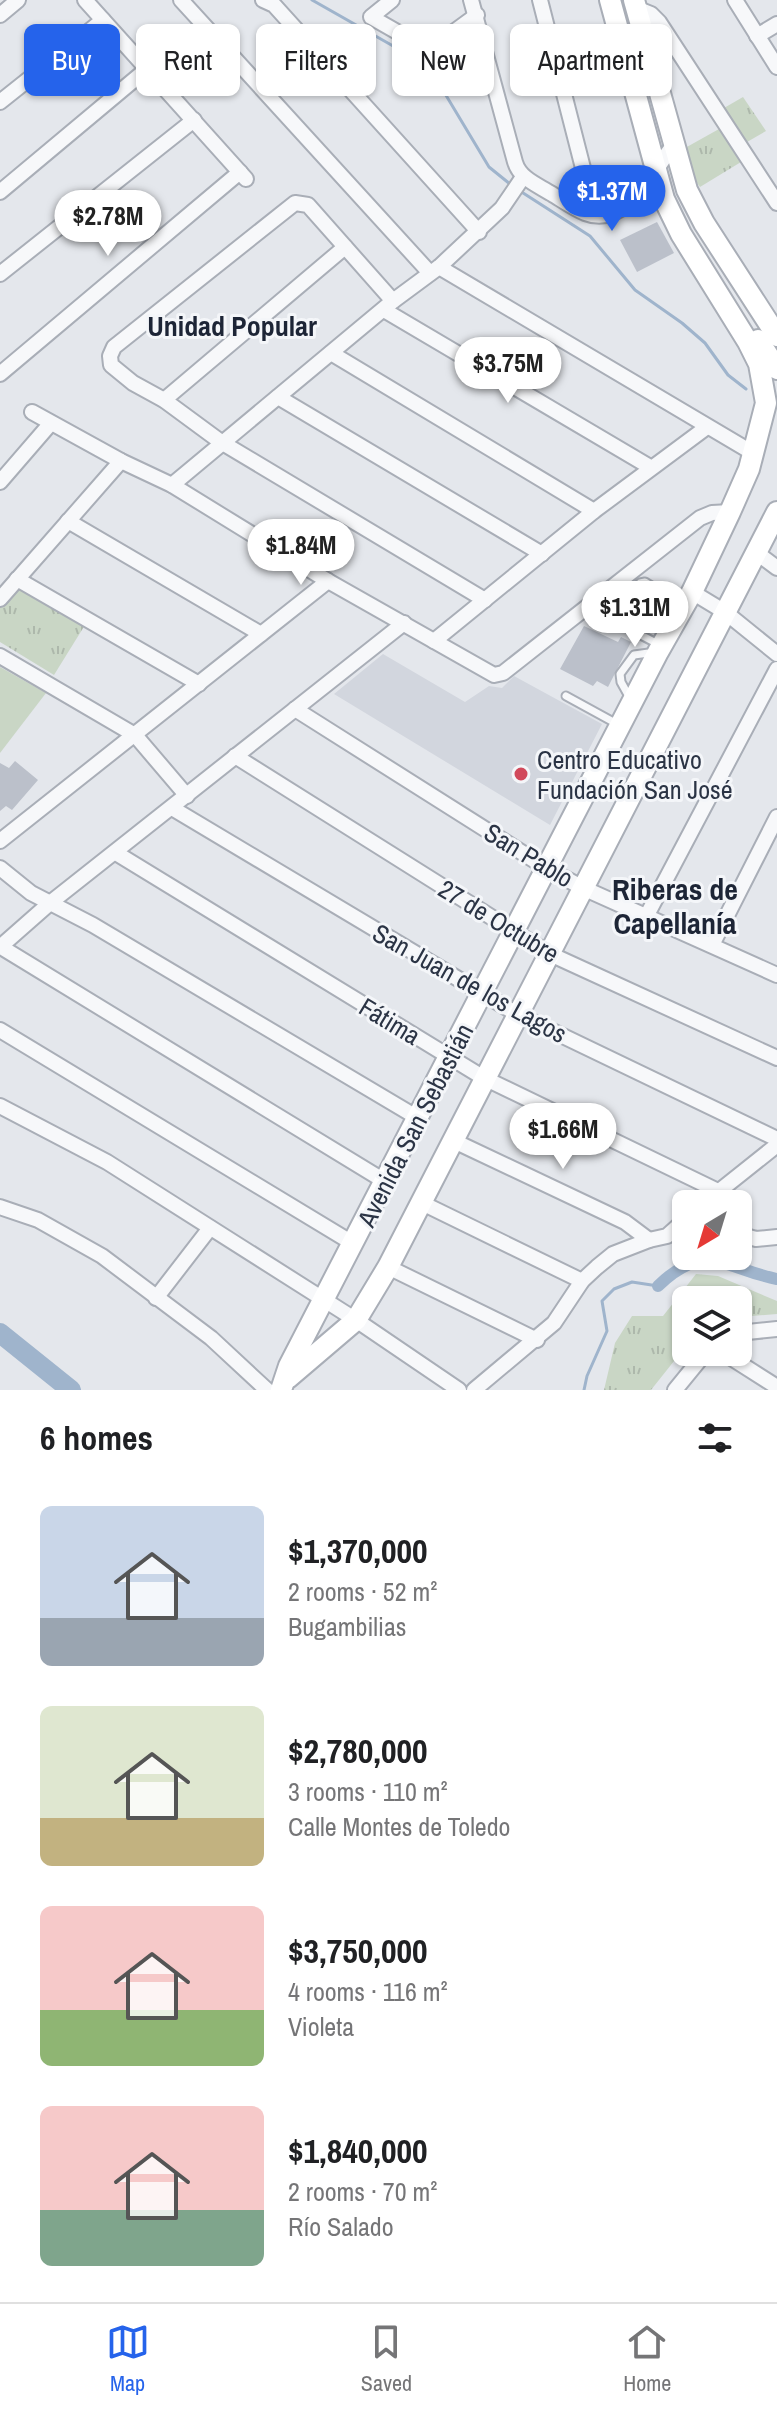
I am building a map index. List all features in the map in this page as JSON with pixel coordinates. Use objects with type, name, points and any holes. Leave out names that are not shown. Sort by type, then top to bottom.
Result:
[{"type":"main road","points":[[610,0],[664,199],[681,234],[724,303],[736,310],[745,321],[777,369]]},
{"type":"main road","points":[[635,4],[687,190],[704,223],[776,331]]},
{"type":"main road","name":"Avenida San Sebastián","points":[[279,1387],[692,592],[763,444],[766,403],[759,364],[724,303]]},
{"type":"main road","name":"Avenida San Sebastián","points":[[279,1387],[356,1320],[388,1267],[777,512]]},
{"type":"street","points":[[0,15],[18,0]]},
{"type":"street","points":[[85,0],[136,57]]},
{"type":"street","points":[[263,0],[274,5],[479,232]]},
{"type":"street","points":[[392,0],[371,17],[424,46],[436,45],[477,15]]},
{"type":"street","points":[[471,0],[522,179],[587,214],[604,215],[619,211],[631,201],[673,146]]},
{"type":"street","points":[[540,0],[595,215]]},
{"type":"street","points":[[735,0],[777,67]]},
{"type":"street","points":[[186,1],[435,270],[707,427],[763,444]]},
{"type":"street","points":[[635,4],[659,22],[777,203]]},
{"type":"street","points":[[0,102],[103,20]]},
{"type":"street","points":[[757,36],[777,24]]},
{"type":"street","points":[[0,192],[136,78]]},
{"type":"street","points":[[11,387],[1,371],[243,175],[172,96]]},
{"type":"street","points":[[0,274],[194,120]]},
{"type":"street","points":[[172,485],[479,232],[510,199],[522,179]]},
{"type":"street","points":[[485,600],[221,442],[164,400],[133,383],[114,369],[110,356],[114,347],[295,203],[308,205],[389,305],[650,467]]},
{"type":"street","points":[[164,400],[345,247]]},
{"type":"street","points":[[331,353],[594,511]]},
{"type":"street","points":[[278,397],[542,554]]},
{"type":"street","points":[[32,412],[172,485],[328,581],[490,674],[498,675],[700,518],[712,513],[730,512]]},
{"type":"street","points":[[0,482],[51,423]]},
{"type":"street","points":[[434,641],[650,467],[707,427]]},
{"type":"street","points":[[0,599],[121,461]]},
{"type":"street","points":[[68,521],[261,634]]},
{"type":"street","points":[[757,553],[777,568]]},
{"type":"street","points":[[17,579],[199,684]]},
{"type":"street","points":[[0,841],[328,581]]},
{"type":"street","points":[[692,592],[725,612],[777,654]]},
{"type":"street","points":[[386,1182],[1,947],[50,903],[404,623]]},
{"type":"street","points":[[0,656],[135,735],[187,796]]},
{"type":"street","points":[[647,915],[777,669]]},
{"type":"street","name":"San Pablo","points":[[295,709],[548,869],[583,888],[777,974]]},
{"type":"street","name":"27 de Octubre","points":[[235,756],[514,934],[550,954],[777,1058]]},
{"type":"street","name":"San Juan de los Lagos","points":[[172,808],[482,995],[777,1142]]},
{"type":"street","points":[[712,945],[777,817]]},
{"type":"street","name":"Fátima","points":[[116,853],[484,1078],[716,1190]]},
{"type":"street","points":[[0,868],[31,893],[93,925],[418,1118]]},
{"type":"street","points":[[0,1030],[354,1244]]},
{"type":"street","points":[[0,1106],[107,1162],[356,1320],[459,1390]]},
{"type":"street","points":[[454,1141],[625,1222],[649,1240]]},
{"type":"street","points":[[719,1190],[777,1142]]},
{"type":"street","points":[[422,1203],[582,1281]]},
{"type":"street","points":[[0,1207],[38,1220],[102,1256],[279,1387]]},
{"type":"street","points":[[156,1298],[210,1228]]},
{"type":"street","points":[[474,1390],[537,1340],[554,1323],[582,1281],[613,1254],[672,1232]]},
{"type":"street","points":[[752,1238],[777,1237]]},
{"type":"street","points":[[388,1267],[537,1340]]},
{"type":"street","points":[[752,1332],[777,1329]]},
{"type":"street","points":[[675,1390],[695,1366]]},
{"type":"street","points":[[744,1366],[777,1387]]},
{"type":"lane","points":[[624,599],[659,615],[669,599],[645,582],[640,583],[606,613],[606,616],[660,649]]},
{"type":"lane","points":[[566,696],[621,726]]},
{"type":"shaded area","name":"Centro Educativo Fundación San José","points":[[383,654],[465,702],[489,686],[502,688],[514,676],[602,724],[550,825],[334,694]]},
{"type":"green space","points":[[743,97],[766,131],[747,142],[724,108]]},
{"type":"green space","points":[[719,129],[741,162],[700,187],[694,179],[685,148]]},
{"type":"green space","points":[[14,587],[85,625],[54,675],[0,642],[0,602]]},
{"type":"green space","points":[[0,667],[46,693],[0,753]]},
{"type":"green space","points":[[696,1274],[718,1276],[742,1286],[687,1286]]},
{"type":"green space","points":[[752,1290],[777,1301],[777,1314],[752,1316]]},
{"type":"green space","points":[[672,1305],[672,1364],[651,1390],[604,1390],[615,1343],[632,1316],[663,1316]]},
{"type":"building","points":[[657,222],[674,253],[637,272],[620,240]]},
{"type":"building","points":[[584,626],[618,642],[621,637],[631,642],[608,687],[597,681],[593,686],[560,669]]},
{"type":"building","points":[[15,761],[38,780],[12,810],[6,806],[0,811],[0,763],[9,768]]},
{"type":"waterway","points":[[312,0],[416,59],[435,77],[489,167],[510,184]]},
{"type":"waterway","points":[[520,191],[590,236],[635,290],[705,343],[728,375],[746,389]]},
{"type":"waterway","points":[[658,1286],[689,1264],[703,1261],[777,1279]]},
{"type":"waterway","points":[[584,1390],[607,1331],[602,1301],[614,1289],[632,1282],[658,1286]]},
{"type":"waterway","points":[[0,1333],[71,1390]]},
{"type":"place","name":"Centro Educativo Fundación San José","points":[[521,774]]},
{"type":"district","name":"Unidad Popular","points":[[232,326]]},
{"type":"district","name":"Riberas de Capellanía","points":[[675,906]]}]
